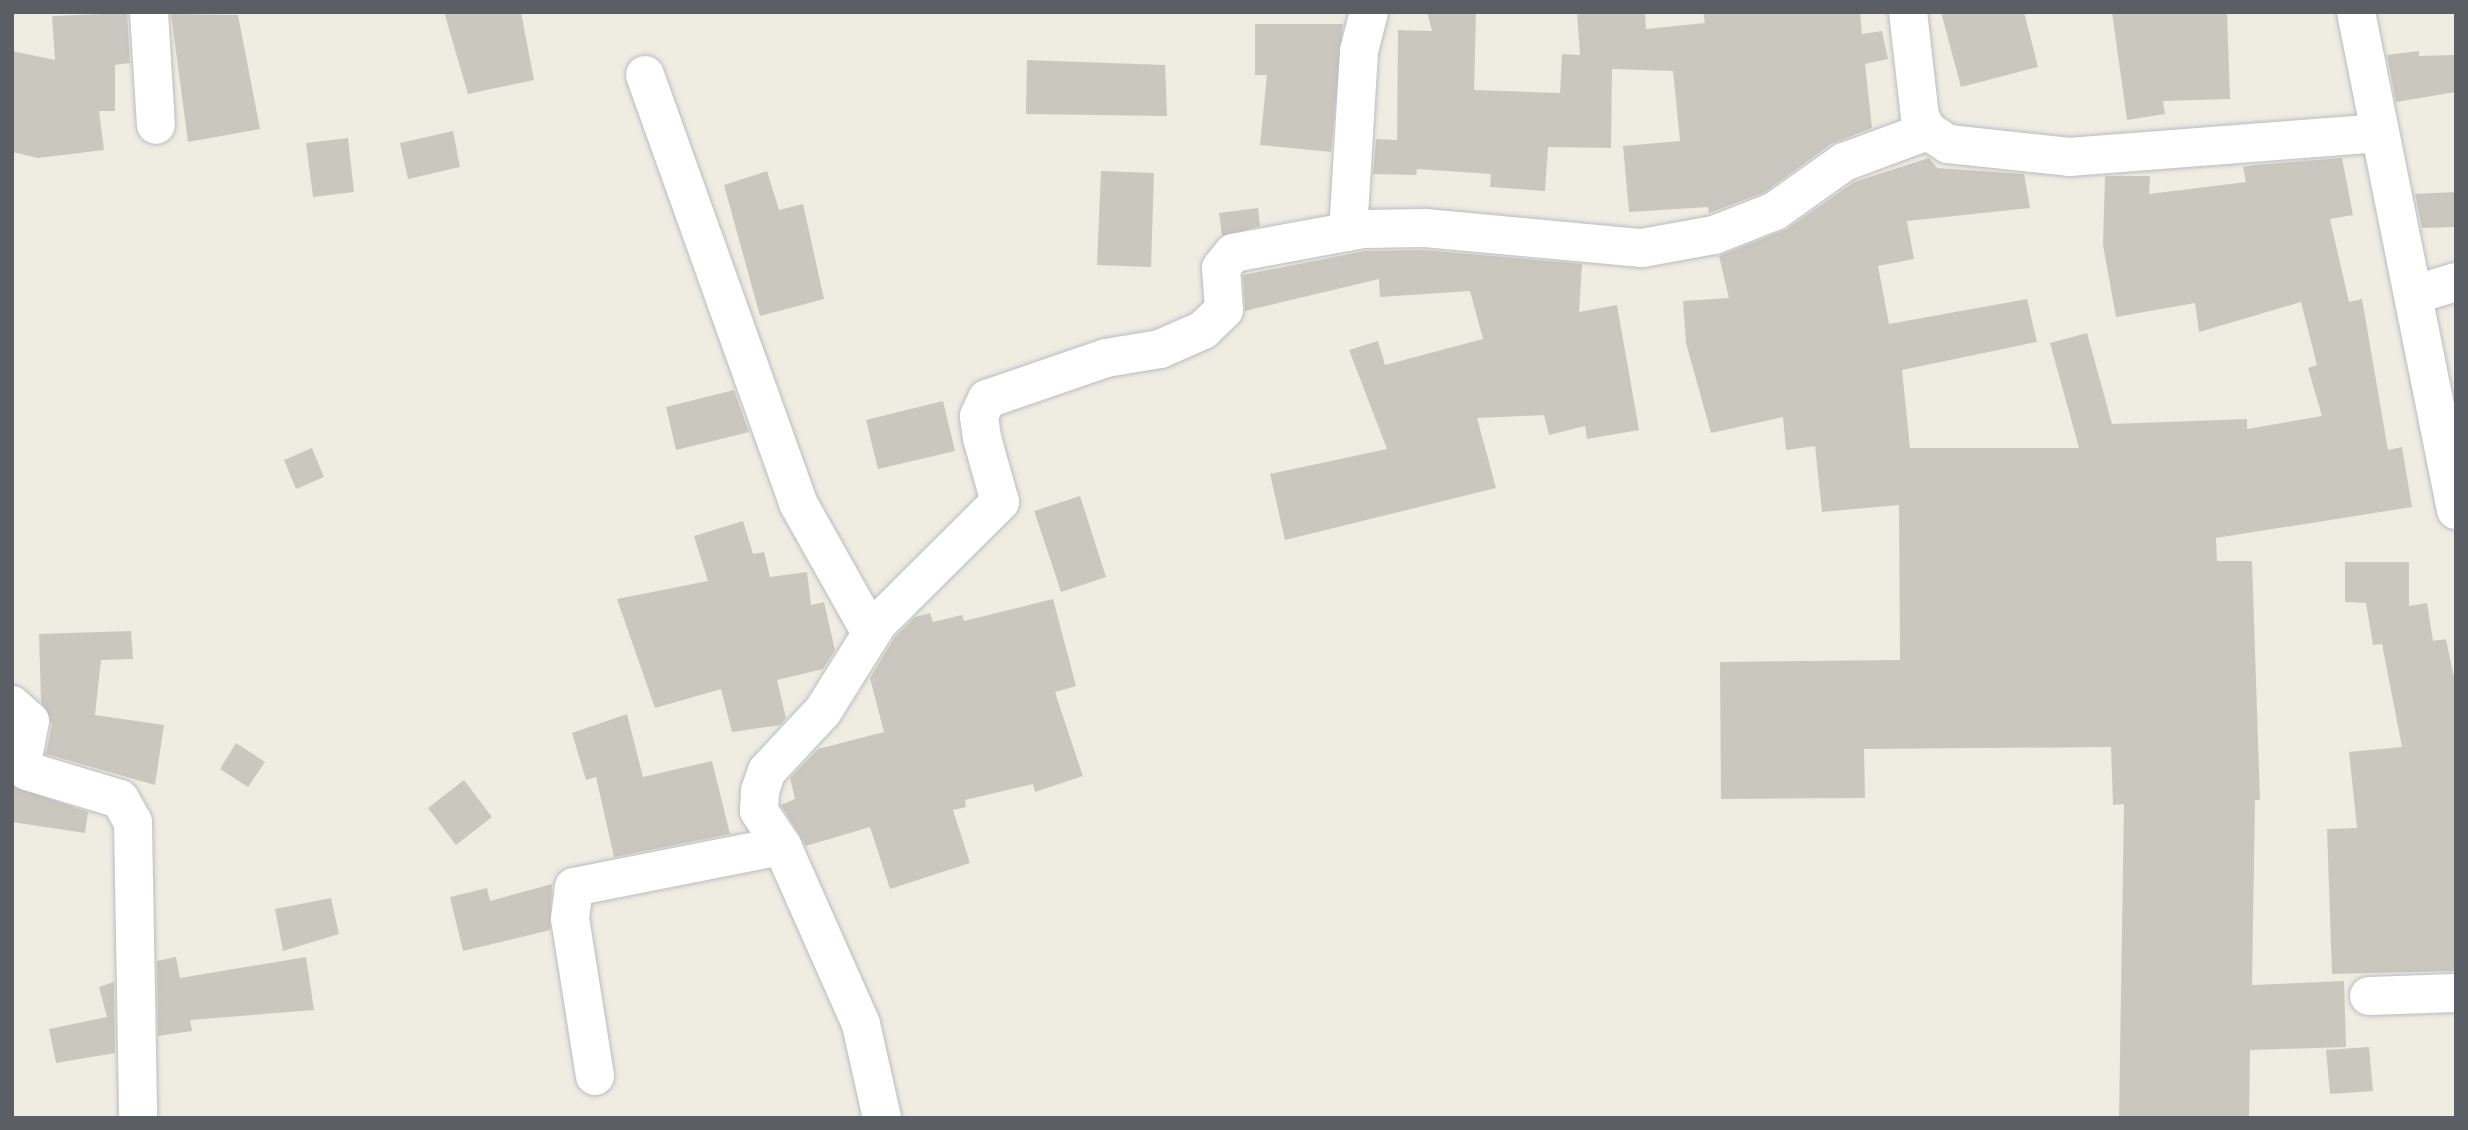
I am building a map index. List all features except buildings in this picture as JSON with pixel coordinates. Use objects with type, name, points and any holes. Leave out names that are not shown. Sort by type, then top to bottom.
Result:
[{"type":"street","points":[[149,12],[156,125]]},
{"type":"street","points":[[1348,232],[1359,51],[1369,12]]},
{"type":"street","points":[[1908,12],[1920,117],[1928,131],[1948,144],[2069,157],[2380,133]]},
{"type":"street","points":[[2356,12],[2413,295],[2451,462],[2456,510]]},
{"type":"street","points":[[645,75],[798,503],[870,633]]},
{"type":"street","points":[[881,1118],[861,1024],[782,846],[759,811],[768,771],[823,711],[870,633],[1000,502],[979,416],[993,394],[1184,341],[1220,320],[1221,268],[1233,253],[1348,232],[1425,228],[1642,248],[1714,235],[1775,211],[1844,162],[1928,131]]},
{"type":"street","points":[[2413,295],[2456,282]]},
{"type":"street","points":[[12,705],[30,721],[22,763],[27,771],[120,799],[133,822],[138,1118]]},
{"type":"street","points":[[596,1076],[570,919],[574,887],[782,846]]},
{"type":"street","points":[[2369,996],[2456,993]]}]
